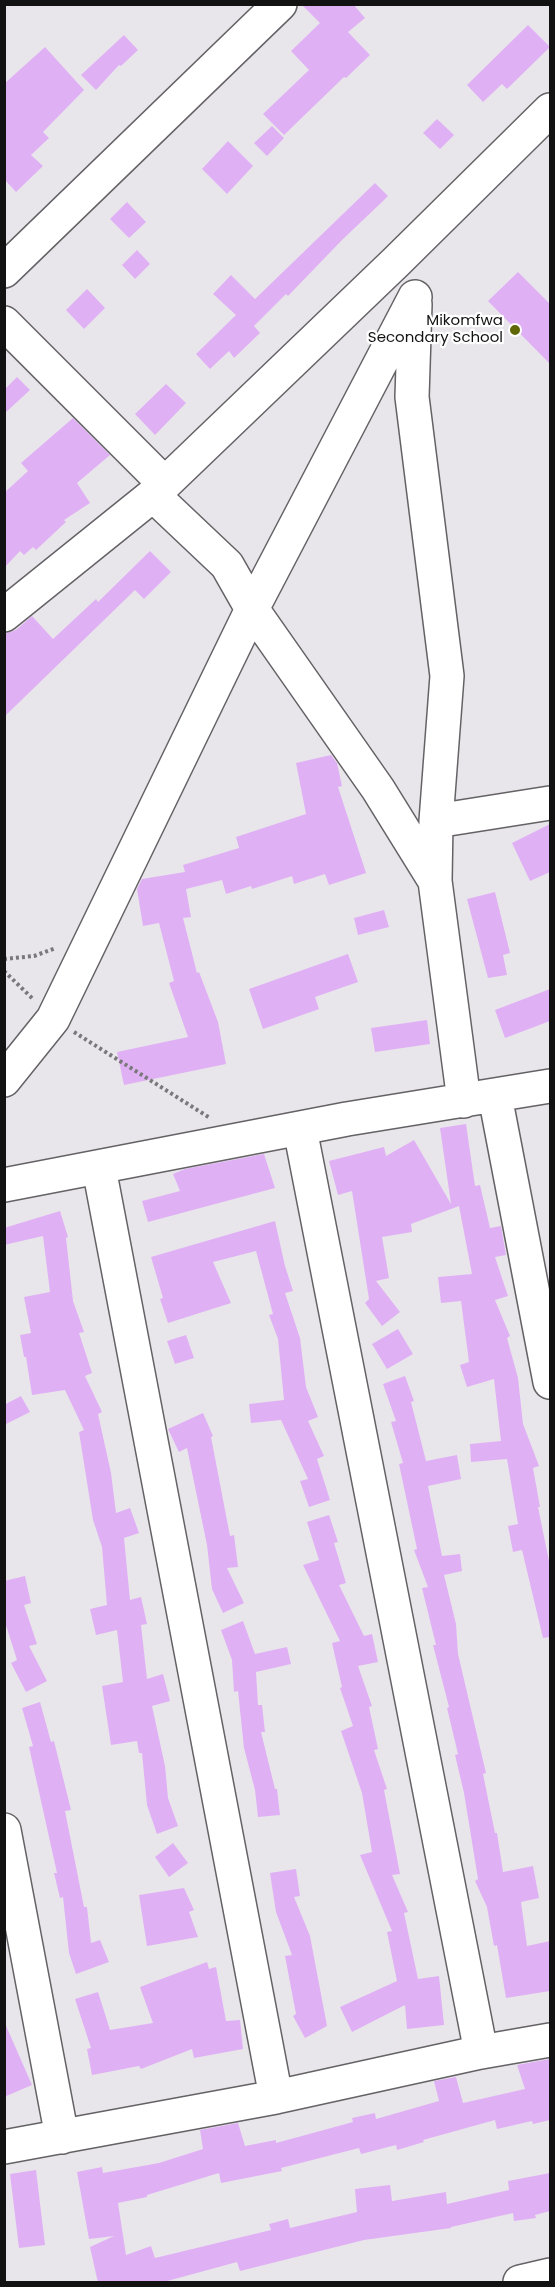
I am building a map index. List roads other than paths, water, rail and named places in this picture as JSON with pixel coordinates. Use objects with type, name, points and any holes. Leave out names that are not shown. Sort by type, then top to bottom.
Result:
[{"type":"street","points":[[4,271],[280,4]]},
{"type":"street","points":[[4,615],[159,489],[396,262],[550,110]]},
{"type":"street","points":[[396,262],[415,297],[412,398],[447,676],[436,821],[435,880],[480,1099],[550,1382]]},
{"type":"street","points":[[4,1080],[53,1019],[252,609],[415,297]]},
{"type":"street","points":[[4,322],[227,565],[252,609],[378,789],[435,880]]},
{"type":"street","points":[[436,821],[550,803]]},
{"type":"street","points":[[4,1185],[347,1119],[550,1086]]},
{"type":"street","points":[[300,1129],[481,2052]]},
{"type":"street","points":[[99,1168],[276,2097]]},
{"type":"street","points":[[4,1830],[62,2137]]},
{"type":"street","points":[[4,2147],[276,2097],[481,2052],[550,2040]]},
{"type":"street","points":[[519,2283],[550,2275]]},
{"type":"place","name":"Mikomfwa Secondary School","points":[[515,330]]}]
